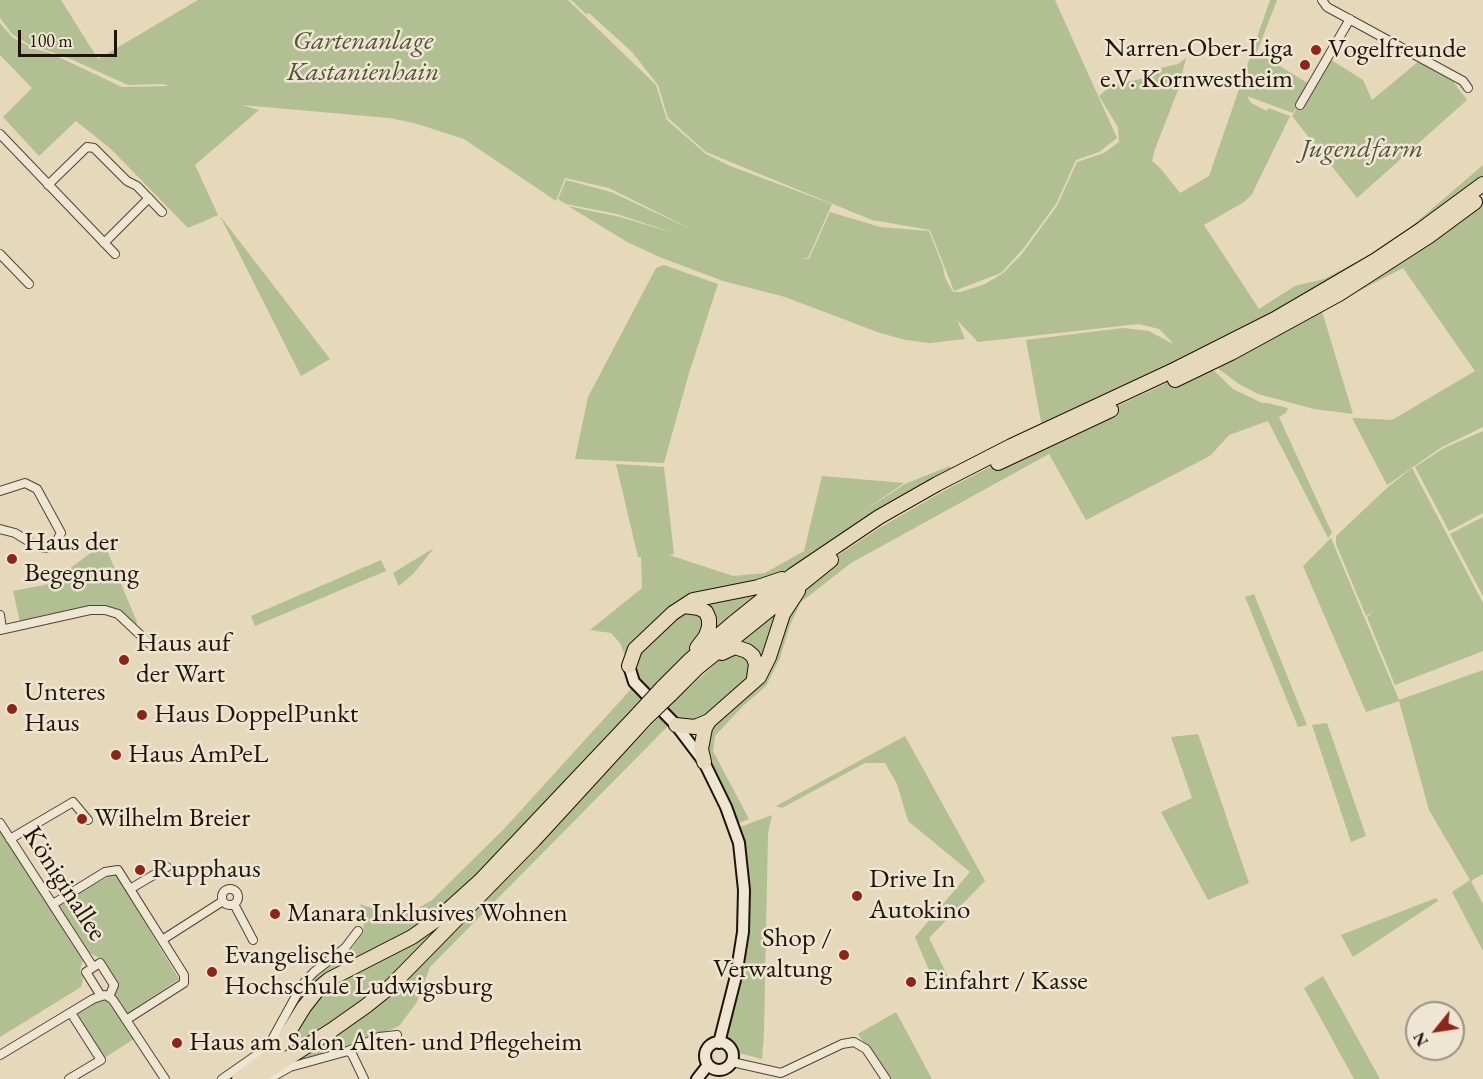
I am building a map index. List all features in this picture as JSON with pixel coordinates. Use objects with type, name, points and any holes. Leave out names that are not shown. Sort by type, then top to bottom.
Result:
[{"type":"highway","points":[[1229,349],[1367,266],[1483,184]]},
{"type":"highway","points":[[694,663],[819,568],[881,527],[1007,458],[1229,349],[1291,322],[1387,265],[1483,196]]},
{"type":"highway","points":[[239,1079],[271,1056],[280,1046],[303,1007],[319,988],[330,979],[412,937],[439,918],[480,881],[694,663],[794,575],[879,517],[937,484],[1011,446],[1179,373]]},
{"type":"highway","points":[[676,725],[695,727],[709,721],[759,677],[769,657],[783,614],[794,595],[819,568]]},
{"type":"highway","points":[[629,666],[629,659],[635,649],[673,613],[693,600],[758,587],[794,575]]},
{"type":"highway","points":[[684,606],[699,608],[706,612],[709,620],[706,636],[694,651],[694,663]]},
{"type":"highway","points":[[694,663],[708,664],[729,649],[741,648],[753,656],[756,664],[757,672],[751,685]]},
{"type":"highway","points":[[255,1079],[366,1006],[391,986],[534,840],[642,716]]},
{"type":"highway","points":[[704,762],[701,749],[702,740],[709,721]]},
{"type":"main road","points":[[629,666],[634,682],[676,725],[704,762],[734,825],[739,843],[744,890],[743,932],[740,960],[719,1042],[707,1048],[705,1057],[708,1065],[716,1070],[725,1069],[732,1062],[730,1049],[719,1042]]},
{"type":"main road","points":[[697,1079],[708,1065]]},
{"type":"street","points":[[1322,0],[1327,7],[1463,81],[1468,88]]},
{"type":"street","points":[[1300,105],[1350,19]]},
{"type":"street","points":[[0,134],[115,254]]},
{"type":"street","points":[[48,184],[87,147],[94,148],[127,182],[137,186],[162,212]]},
{"type":"street","points":[[104,243],[148,198]]},
{"type":"street","points":[[0,254],[29,284]]},
{"type":"street","points":[[0,491],[25,483],[37,489],[61,533],[54,546],[44,548],[15,533],[0,529]]},
{"type":"street","points":[[0,615],[1,629],[90,610],[105,610],[118,614],[150,644]]},
{"type":"street","points":[[10,838],[73,802],[88,820]]},
{"type":"street","name":"Königinallee","points":[[0,824],[93,967]]},
{"type":"street","points":[[130,890],[166,867]]},
{"type":"street","points":[[53,904],[105,872],[118,870],[184,975],[184,983],[126,1020]]},
{"type":"street","points":[[223,901],[224,892],[231,889],[237,896],[234,904],[253,940]]},
{"type":"street","points":[[162,940],[223,901]]},
{"type":"street","points":[[223,901],[227,905],[234,904]]},
{"type":"street","points":[[222,1079],[268,1047],[302,985],[314,972],[345,948],[358,931]]},
{"type":"street","name":"Königinallee","points":[[105,996],[114,985],[100,963],[86,972],[105,996],[126,1020],[165,1079]]},
{"type":"street","points":[[0,1055],[71,1012],[105,996]]},
{"type":"street","points":[[71,1012],[101,1059],[71,1078]]},
{"type":"street","points":[[270,1079],[290,1067],[348,1051],[379,1037],[397,1035]]},
{"type":"street","points":[[732,1062],[781,1073],[842,1044],[854,1042],[866,1049],[886,1079]]},
{"type":"street","points":[[348,1051],[352,1054],[364,1079]]},
{"type":"green space","name":"Gartenanlage Kastanienhain","points":[[0,0],[61,0],[98,59],[198,0],[568,0],[656,85],[667,120],[706,154],[730,166],[832,204],[808,258],[800,258],[809,259],[830,212],[880,227],[929,231],[945,278],[953,292],[961,292],[985,284],[1002,274],[1021,255],[1057,206],[1077,162],[1104,153],[1119,142],[1118,127],[1099,96],[1112,85],[1141,79],[1161,68],[1178,64],[1186,58],[1178,90],[1152,161],[1180,193],[1209,176],[1270,0],[1277,0],[1257,52],[1309,84],[1293,113],[1247,96],[1251,103],[1267,111],[1268,108],[1290,116],[1252,194],[1244,202],[1204,225],[1259,309],[1295,286],[1324,279],[1391,244],[1483,165],[1483,184],[1331,288],[1042,427],[1026,340],[1123,328],[1149,331],[1171,343],[1167,349],[1172,342],[1159,329],[1139,324],[978,342],[957,320],[965,339],[930,343],[880,333],[785,297],[723,281],[662,258],[629,243],[568,206],[620,217],[677,234],[617,214],[566,204],[558,199],[566,180],[611,192],[695,231],[609,188],[565,178],[556,201],[464,139],[414,123],[389,118],[242,105],[259,110],[195,165],[218,215],[188,228],[111,149],[76,121],[39,156],[3,117],[32,88],[0,55],[0,23],[12,37],[32,48],[50,53],[122,87],[170,86],[162,84],[128,85],[64,56],[30,45],[12,34],[0,18]]},
{"type":"green space","points":[[571,0],[1055,0],[1117,138],[1099,152],[1076,160],[1056,204],[1023,249],[1001,273],[954,291],[930,230],[872,220],[706,152],[668,118],[658,85],[632,52]]},
{"type":"green space","name":"Jugendfarm","points":[[1328,58],[1363,80],[1372,100],[1419,61],[1452,80],[1467,100],[1357,198],[1292,116]]},
{"type":"green space","points":[[1483,196],[1483,427],[1442,447],[1387,485],[1352,418],[1392,420],[1475,371],[1403,268],[1355,293],[1322,304],[1429,236]]},
{"type":"green space","points":[[220,216],[330,359],[301,376]]},
{"type":"green space","points":[[664,265],[718,284],[689,373],[664,463],[575,459],[588,397],[656,268]]},
{"type":"green space","points":[[1321,308],[1353,414],[1314,409],[1258,394],[1239,384],[1216,367]]},
{"type":"green space","points":[[1207,364],[1233,389],[1262,403],[1288,408],[1286,413],[1279,417],[1332,533],[1328,538],[1268,421],[1229,435],[1211,455],[1086,520],[1049,454],[851,563],[801,602],[790,625],[780,658],[766,686],[742,707],[715,736],[713,751],[749,819],[734,825],[702,740],[705,728],[751,685],[775,634],[819,568],[881,527],[942,492],[1007,458]]},
{"type":"green space","points":[[1483,431],[1483,513],[1449,531],[1415,467],[1444,448]]},
{"type":"green space","points":[[616,464],[664,467],[674,554],[669,555],[733,576],[765,573],[804,551],[822,476],[904,483],[859,514],[905,484],[950,466],[951,469],[795,566],[768,580],[700,594],[626,658],[620,643],[611,633],[590,630],[642,588],[641,557],[638,557]]},
{"type":"green space","points":[[1412,468],[1483,603],[1483,651],[1395,685],[1367,617],[1373,612],[1366,616],[1336,544],[1336,536],[1388,487]]},
{"type":"green space","points":[[1483,517],[1483,596],[1450,534]]},
{"type":"green space","points":[[1331,538],[1399,700],[1483,670],[1483,874],[1471,881],[1483,904],[1483,951],[1452,892],[1470,880],[1429,810],[1399,701],[1366,712],[1303,566]]},
{"type":"green space","points":[[104,543],[137,622],[135,627],[116,610],[89,607],[20,622],[13,591],[49,584]]},
{"type":"green space","points":[[434,548],[414,573],[399,586],[393,573]]},
{"type":"green space","points":[[381,560],[386,571],[255,626],[251,616]]},
{"type":"green space","points":[[760,591],[753,601],[715,633],[701,601]]},
{"type":"green space","points":[[1254,594],[1307,725],[1298,727],[1245,597]]},
{"type":"green space","points":[[788,597],[762,664],[738,643]]},
{"type":"green space","points":[[684,611],[702,613],[704,637],[652,691],[639,679],[633,662],[640,649]]},
{"type":"green space","points":[[741,651],[751,659],[753,672],[746,684],[697,722],[682,720],[668,707],[724,656]]},
{"type":"green space","points":[[632,688],[645,700],[495,861],[418,927],[327,976],[276,1046],[301,990],[322,970],[351,950],[363,933],[364,920],[360,904],[390,915],[410,913],[432,900],[504,829]]},
{"type":"green space","points":[[659,717],[668,726],[430,967],[417,1002],[399,1026],[345,1048],[285,1066],[389,995],[462,924]]},
{"type":"green space","points":[[1327,723],[1366,836],[1351,842],[1312,725]]},
{"type":"green space","points":[[1198,734],[1249,883],[1208,900],[1161,812],[1192,798],[1171,737]]},
{"type":"green space","points":[[905,736],[985,881],[929,938],[949,979],[934,982],[915,937],[970,872],[908,821],[897,784],[885,763],[865,763],[782,808],[776,806]]},
{"type":"green space","points":[[772,815],[768,833],[762,1059],[735,1052],[723,1037],[726,1026],[732,1031],[727,1025],[748,913],[740,827]]},
{"type":"green space","points":[[0,823],[84,957],[80,970],[83,980],[81,987],[0,1037]]},
{"type":"green space","points":[[115,873],[179,979],[128,1013],[126,1020],[137,1037],[101,1060],[71,1013],[118,983],[103,960],[90,953],[58,905]]},
{"type":"green space","points":[[477,893],[415,956],[363,1003],[271,1063],[314,999],[335,982]]},
{"type":"green space","points":[[1436,898],[1438,901],[1353,957],[1341,935]]},
{"type":"green space","points":[[1323,976],[1380,1079],[1354,1079],[1304,988]]},
{"type":"green space","points":[[896,1012],[932,1079],[888,1079],[858,1034]]},
{"type":"place","name":"Vogelfreunde","points":[[1316,50]]},
{"type":"place","name":"Narren-Ober-Liga e.V. Kornwestheim","points":[[1305,65]]},
{"type":"place","name":"Haus der Begegnung","points":[[12,559]]},
{"type":"place","name":"Haus auf der Wart","points":[[124,660]]},
{"type":"place","name":"Unteres Haus","points":[[12,709]]},
{"type":"place","name":"Haus DoppelPunkt","points":[[142,715]]},
{"type":"place","name":"Haus AmPeL","points":[[116,755]]},
{"type":"place","name":"Wilhelm Breier","points":[[82,819]]},
{"type":"place","name":"Rupphaus","points":[[140,870]]},
{"type":"place","name":"Drive In Autokino","points":[[857,896]]},
{"type":"place","name":"Manara Inklusives Wohnen","points":[[275,914]]},
{"type":"place","name":"Shop / Verwaltung","points":[[844,955]]},
{"type":"place","name":"Evangelische Hochschule Ludwigsburg","points":[[212,972]]},
{"type":"place","name":"Einfahrt / Kasse","points":[[911,982]]},
{"type":"place","name":"Haus am Salon Alten- und Pflegeheim","points":[[177,1043]]}]
